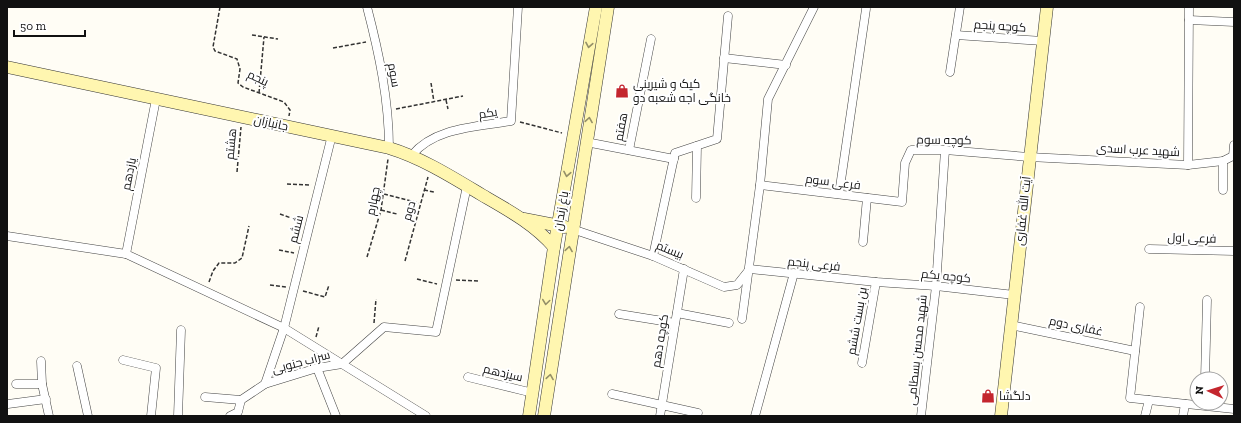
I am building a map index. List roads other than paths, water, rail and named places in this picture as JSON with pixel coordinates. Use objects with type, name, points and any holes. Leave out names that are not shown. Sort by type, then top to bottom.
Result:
[{"type":"street","name":"سوم","points":[[367,7],[376,40],[388,110],[389,148]]},
{"type":"street","name":"یکم","points":[[412,155],[436,136],[460,129],[511,121],[518,7]]},
{"type":"street","name":"باغ زندان","points":[[529,416],[554,246],[596,7]]},
{"type":"street","name":"باغ زندان","points":[[544,416],[572,228],[608,7]]},
{"type":"street","points":[[742,319],[750,269],[760,185],[768,99],[814,7]]},
{"type":"street","points":[[950,72],[960,7]]},
{"type":"street","name":"آیت الله غفاری","points":[[1001,416],[1047,7]]},
{"type":"street","points":[[1188,165],[1189,7]]},
{"type":"street","points":[[839,194],[866,9]]},
{"type":"street","points":[[653,256],[675,153],[717,139],[728,16]]},
{"type":"street","points":[[1189,20],[1234,22]]},
{"type":"street","name":"کوچه پنجم","points":[[956,35],[1043,41]]},
{"type":"street","name":"هفتم","points":[[629,150],[651,38]]},
{"type":"street","points":[[724,58],[786,65]]},
{"type":"street","name":"جانبازان","points":[[7,67],[288,126],[389,148],[412,155],[521,218],[542,233],[554,246]]},
{"type":"street","name":"یازدهم","points":[[126,254],[156,99]]},
{"type":"street","name":"ششم","points":[[284,328],[332,136]]},
{"type":"street","points":[[586,142],[674,159]]},
{"type":"street","points":[[1223,190],[1223,161],[1233,156],[1234,145]]},
{"type":"street","points":[[696,198],[697,146]]},
{"type":"street","name":"کوچه سوم","points":[[902,202],[905,163],[911,150],[945,150],[1029,157]]},
{"type":"street","name":"شهید محسن بسطامی","points":[[922,416],[936,286],[945,150]]},
{"type":"street","name":"شهید عرب اسدی","points":[[1029,157],[1188,165],[1223,161]]},
{"type":"street","name":"فرعی سوم","points":[[760,185],[902,202]]},
{"type":"street","points":[[342,364],[384,327],[436,332],[467,186]]},
{"type":"street","points":[[863,242],[866,198]]},
{"type":"street","name":"جانبازان","points":[[521,218],[572,228]]},
{"type":"street","name":"بیستم","points":[[572,228],[653,256],[724,287],[737,285],[750,269]]},
{"type":"street","points":[[7,236],[126,254],[284,328],[426,416]]},
{"type":"street","name":"فرعی اول","points":[[1149,249],[1234,251]]},
{"type":"street","name":"کوچه دهم","points":[[660,416],[684,269]]},
{"type":"street","name":"فرعی پنجم","points":[[750,269],[876,282]]},
{"type":"street","points":[[755,416],[794,274]]},
{"type":"street","name":"کوچه یکم","points":[[876,282],[936,286],[1014,295]]},
{"type":"street","name":"بن بست ششم","points":[[862,363],[876,282]]},
{"type":"street","points":[[1205,371],[1207,300]]},
{"type":"street","points":[[1140,307],[1130,398],[1189,404]]},
{"type":"street","points":[[677,313],[729,323]]},
{"type":"street","points":[[618,314],[675,323]]},
{"type":"street","name":"غفاری دوم","points":[[1011,325],[1135,351]]},
{"type":"street","name":"سراب جنوبی","points":[[265,384],[284,328]]},
{"type":"street","points":[[178,416],[181,330]]},
{"type":"street","points":[[123,360],[156,368],[151,416]]},
{"type":"street","points":[[40,361],[42,384],[49,416]]},
{"type":"street","name":"سراب جنوبی","points":[[230,416],[238,412],[241,400],[265,384],[317,368],[342,364]]},
{"type":"street","points":[[77,366],[88,416]]},
{"type":"street","points":[[317,368],[336,416]]},
{"type":"street","name":"سیزدهم","points":[[468,377],[533,393]]},
{"type":"street","points":[[16,384],[42,384]]},
{"type":"street","points":[[612,394],[698,413]]},
{"type":"street","points":[[205,396],[241,400]]},
{"type":"street","points":[[8,404],[46,399]]},
{"type":"street","points":[[1146,416],[1149,400]]},
{"type":"street","points":[[1183,416],[1185,404]]},
{"type":"place","name":"کیک و شیرینی خانگی اجه شعبه دو","points":[[622,91]]},
{"type":"place","name":"دلگشا","points":[[988,396]]}]
